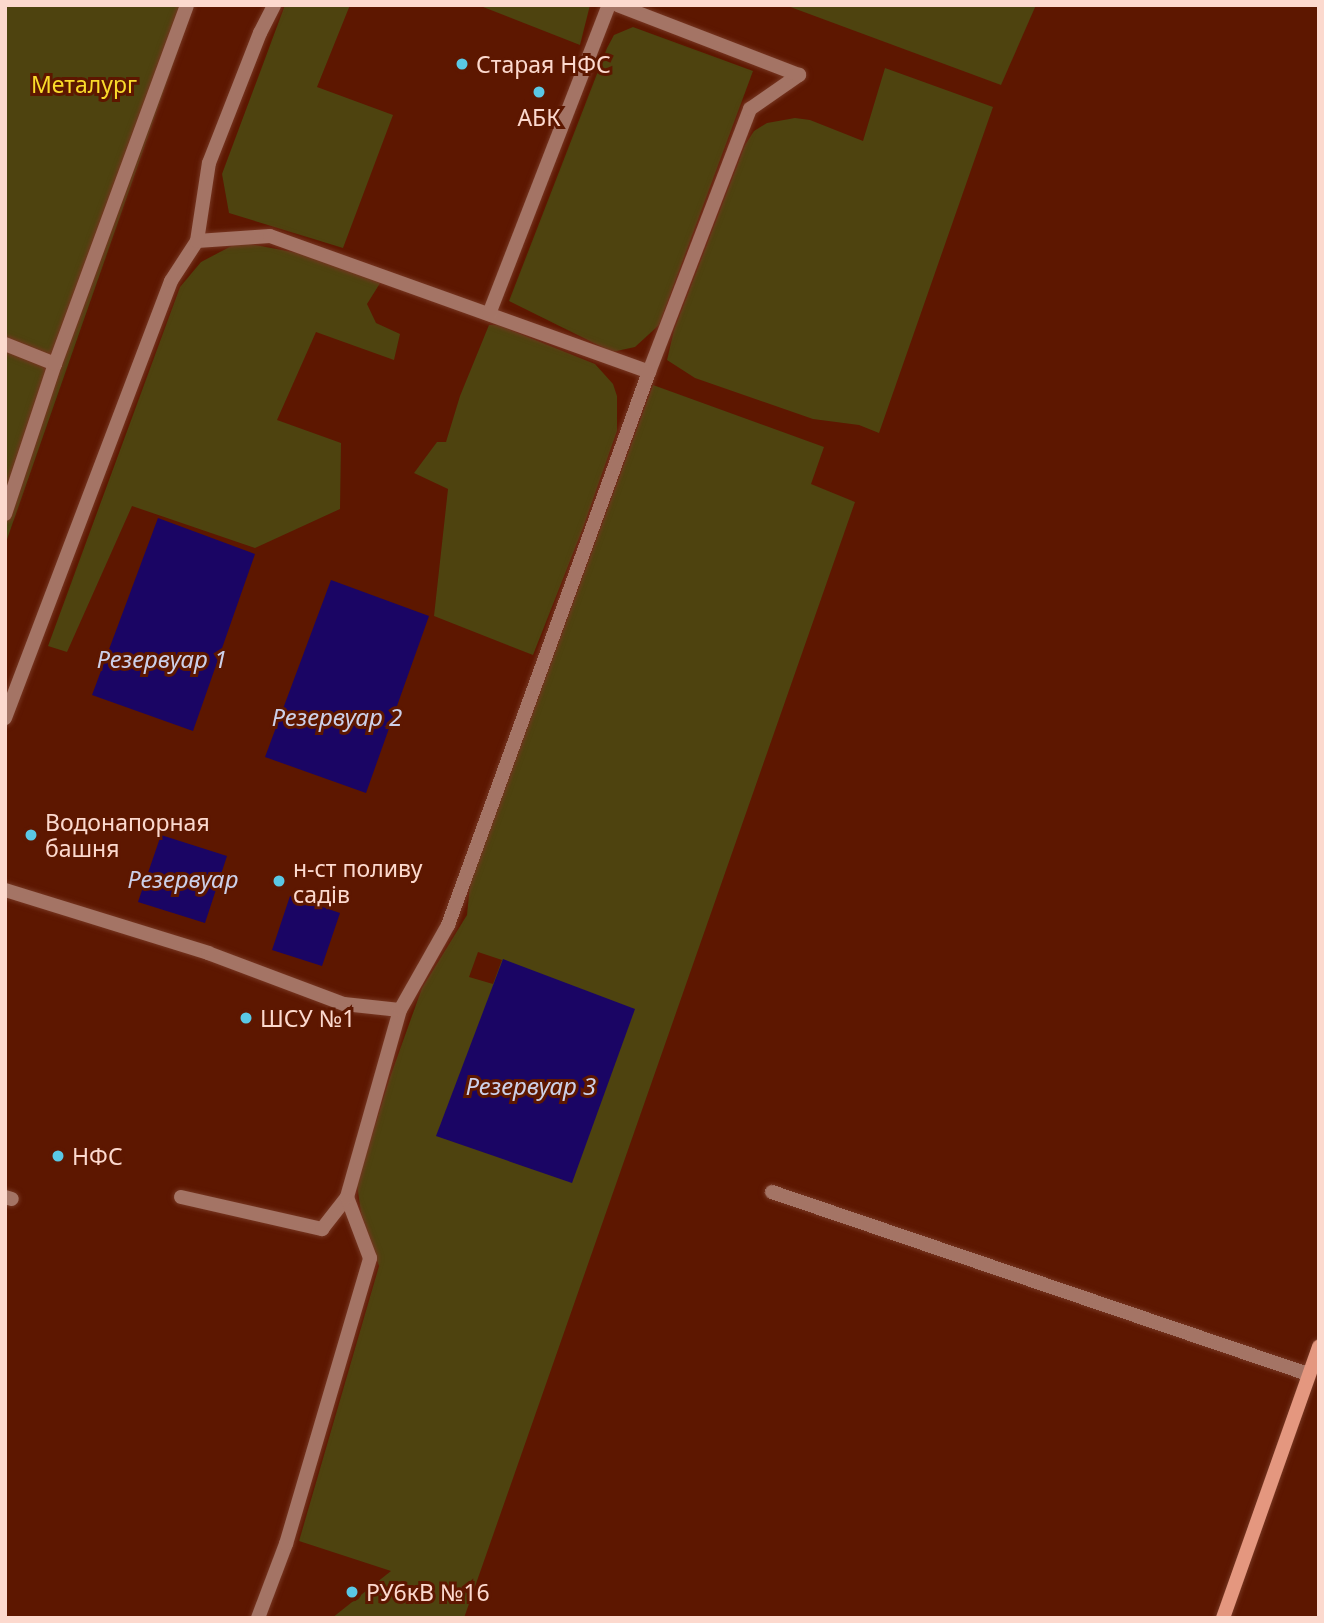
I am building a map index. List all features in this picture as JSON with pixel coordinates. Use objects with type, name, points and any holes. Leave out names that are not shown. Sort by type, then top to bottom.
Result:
[{"type":"main road","points":[[1223,1618],[1319,1347]]},
{"type":"lane","points":[[5,514],[55,364],[187,5]]},
{"type":"lane","points":[[5,718],[171,281],[197,241],[209,163],[260,33],[274,5]]},
{"type":"lane","points":[[489,314],[609,5]]},
{"type":"lane","points":[[181,1197],[321,1229],[347,1197],[400,1010],[448,925],[649,372],[750,109],[799,75],[618,5]]},
{"type":"lane","points":[[197,241],[271,236],[649,372]]},
{"type":"lane","points":[[5,344],[55,364]]},
{"type":"lane","points":[[5,890],[208,953],[344,1004],[400,1010]]},
{"type":"lane","points":[[772,1192],[1308,1374]]},
{"type":"lane","points":[[258,1618],[286,1544],[370,1258],[347,1197]]},
{"type":"green space","name":"Металург","points":[[5,5],[194,5],[5,545]]},
{"type":"green space","points":[[285,5],[350,5],[317,87],[393,115],[343,248],[229,213],[222,174]]},
{"type":"green space","points":[[478,5],[590,5],[580,45]]},
{"type":"green space","points":[[785,5],[1036,5],[1001,85]]},
{"type":"green space","points":[[633,27],[753,71],[659,325],[635,347],[612,352],[509,301],[607,48],[614,35]]},
{"type":"green space","points":[[885,68],[993,107],[879,433],[859,425],[813,419],[695,378],[667,360],[674,330],[745,145],[754,131],[767,123],[795,118],[810,120],[863,141]]},
{"type":"green space","points":[[239,242],[303,254],[382,280],[367,304],[376,323],[400,334],[394,360],[316,332],[277,420],[341,443],[340,509],[255,548],[132,506],[67,652],[48,646],[180,287],[201,262]]},
{"type":"green space","points":[[489,325],[498,325],[595,364],[613,384],[617,396],[617,431],[583,528],[533,655],[434,616],[448,489],[414,473],[437,442],[446,442],[460,396]]},
{"type":"green space","points":[[653,385],[824,447],[811,484],[855,502],[464,1618],[332,1618],[391,1571],[299,1541],[379,1266],[361,1213],[357,1184],[389,1080],[422,988],[467,915],[470,884]],"holes":[[[478,952],[502,960],[493,984],[469,977]]]},
{"type":"water","name":"Резервуар 1","points":[[158,518],[255,554],[193,731],[92,695]]},
{"type":"water","name":"Резервуар 2","points":[[331,580],[429,616],[366,793],[265,757]]},
{"type":"water","name":"Резервуар","points":[[161,835],[227,856],[205,923],[138,902]]},
{"type":"water","name":"Резервуар","points":[[290,896],[340,913],[322,966],[272,950]]},
{"type":"water","name":"Резервуар 3","points":[[503,959],[635,1009],[572,1183],[436,1136]]},
{"type":"place","name":"Старая НФС","points":[[462,64]]},
{"type":"place","name":"АБК","points":[[539,92]]},
{"type":"place","name":"Водонапорная башня","points":[[31,835]]},
{"type":"place","name":"н-ст поливу садів","points":[[279,881]]},
{"type":"place","name":"ШСУ №1","points":[[246,1018]]},
{"type":"place","name":"НФС","points":[[58,1156]]},
{"type":"place","name":"РУ6кВ №16","points":[[352,1592]]}]
